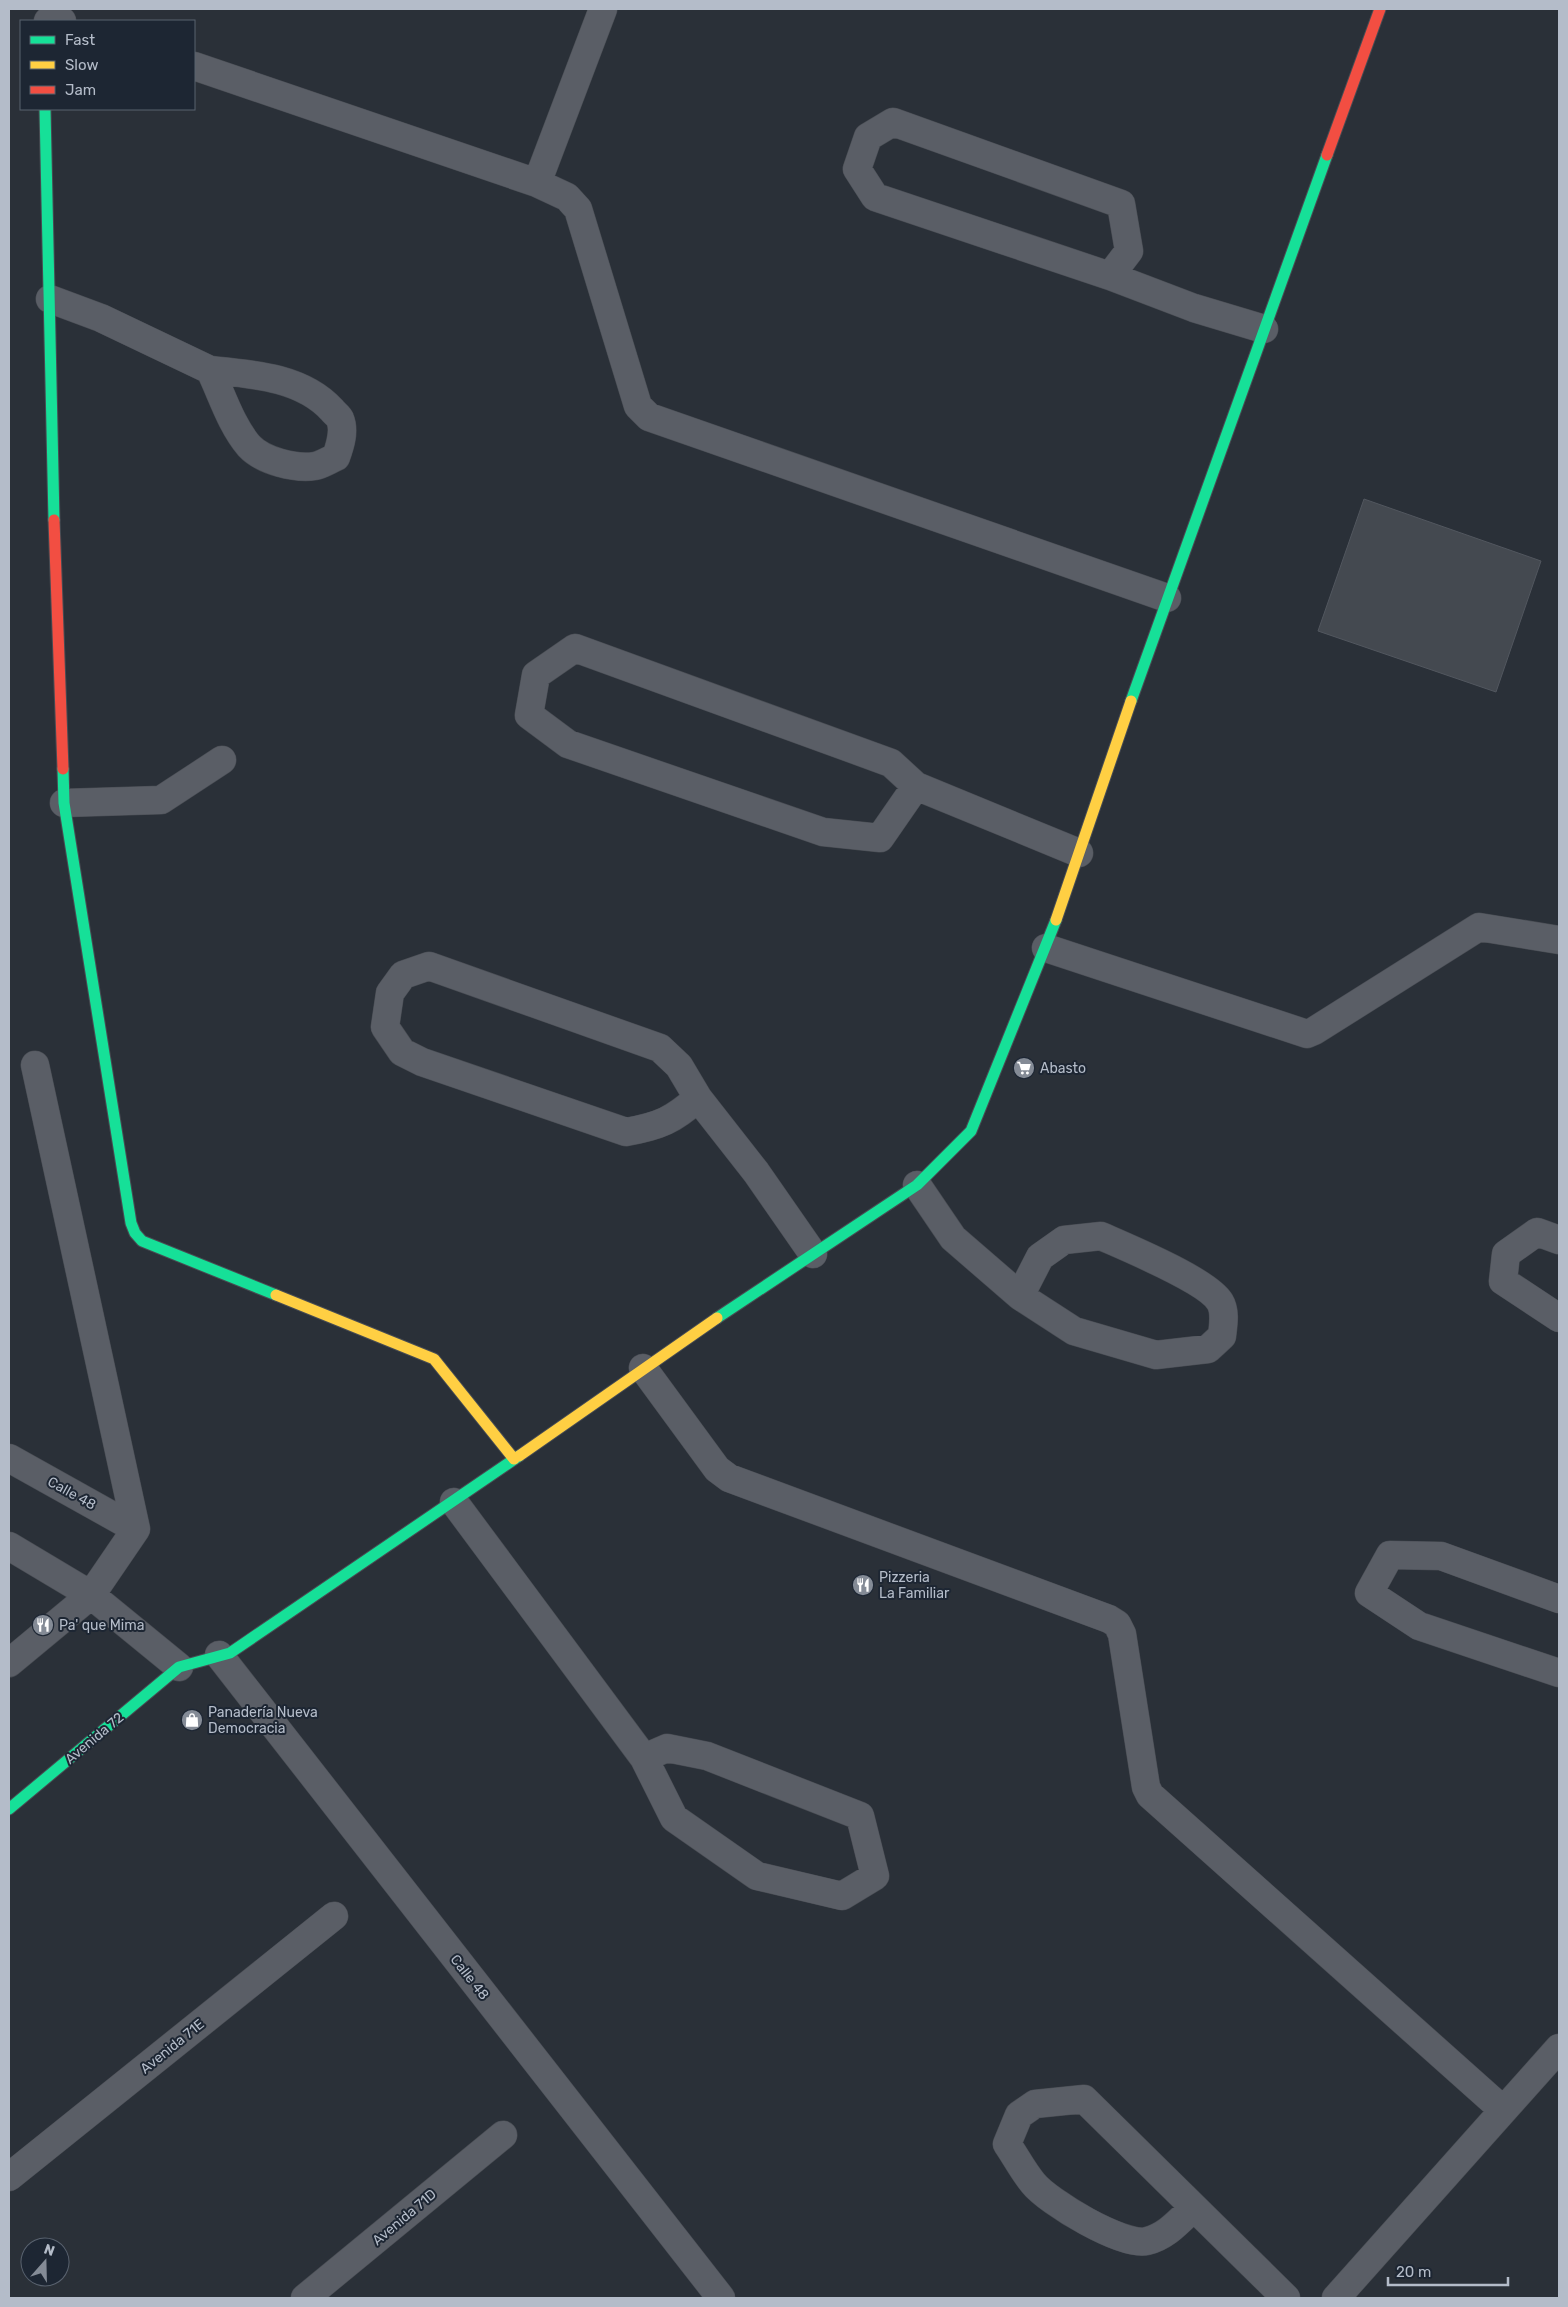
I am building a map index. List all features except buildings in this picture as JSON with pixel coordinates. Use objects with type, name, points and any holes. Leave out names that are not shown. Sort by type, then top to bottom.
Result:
[{"type":"street","points":[[537,183],[603,9]]},
{"type":"street","points":[[9,1546],[91,1595],[179,1667],[230,1652],[454,1502],[643,1368],[917,1185],[971,1132],[1046,948],[1168,598],[1380,9]]},
{"type":"street","points":[[195,66],[537,183],[567,197],[578,209],[638,406],[642,412],[659,420],[1168,598]]},
{"type":"street","points":[[45,110],[55,572],[64,803],[131,1223],[135,1233],[142,1241],[434,1359],[514,1459]]},
{"type":"street","points":[[1110,276],[1129,251],[1121,204],[893,122],[868,137],[856,169],[875,196],[1110,276],[1194,308],[1264,329]]},
{"type":"street","points":[[50,299],[101,318],[210,370],[254,374],[295,384],[325,402],[340,419],[342,441],[336,457],[315,466],[288,465],[268,458],[250,447],[234,423],[210,370]]},
{"type":"street","points":[[916,786],[880,838],[823,832],[568,744],[529,715],[536,675],[575,648],[891,763],[916,786],[1079,853]]},
{"type":"street","points":[[64,803],[161,800],[222,760]]},
{"type":"street","points":[[1046,948],[1307,1034],[1479,927],[1559,940]]},
{"type":"street","points":[[698,1098],[683,1112],[656,1127],[626,1132],[422,1062],[402,1052],[385,1027],[390,993],[403,975],[429,966],[660,1048],[679,1066],[698,1098],[756,1172],[813,1254]]},
{"type":"street","points":[[9,1663],[91,1595],[136,1529],[35,1065]]},
{"type":"street","points":[[917,1185],[953,1238],[1020,1296],[1074,1331],[1156,1355],[1208,1349],[1222,1336],[1224,1319],[1220,1302],[1196,1282],[1101,1236],[1064,1240],[1040,1258],[1020,1296]]},
{"type":"street","points":[[1559,1240],[1537,1232],[1506,1254],[1503,1281],[1559,1318]]},
{"type":"street","points":[[643,1368],[717,1469],[729,1478],[1109,1619],[1117,1624],[1122,1634],[1146,1787],[1150,1795],[1503,2110]]},
{"type":"street","name":"Calle 48","points":[[9,1458],[136,1529]]},
{"type":"street","points":[[454,1502],[644,1758],[674,1818],[758,1876],[842,1896],[875,1876],[860,1816],[707,1756],[667,1748],[644,1758]]},
{"type":"street","points":[[1559,1599],[1441,1556],[1390,1555],[1370,1593],[1419,1626],[1559,1673]]},
{"type":"street","name":"Calle 48","points":[[219,1655],[721,2298]]},
{"type":"street","name":"Avenida 72","points":[[9,1809],[179,1667]]},
{"type":"street","name":"Avenida 71E","points":[[9,2177],[334,1916]]},
{"type":"street","points":[[1336,2298],[1559,2048]]},
{"type":"street","points":[[1193,2208],[1163,2236],[1144,2242],[1116,2235],[1070,2214],[1034,2184],[1008,2144],[1019,2115],[1035,2104],[1084,2100],[1286,2298]]},
{"type":"street","name":"Avenida 71D","points":[[305,2298],[503,2135]]},
{"type":"traffic: fast","points":[[45,110],[54,520]]},
{"type":"traffic: fast","points":[[1131,701],[1327,155]]},
{"type":"traffic: fast","points":[[63,769],[64,803],[131,1223],[135,1233],[142,1241],[276,1295]]},
{"type":"traffic: fast","points":[[717,1318],[917,1185],[971,1131],[1056,920]]},
{"type":"traffic: fast","points":[[9,1809],[179,1667],[230,1653],[519,1456]]},
{"type":"traffic: slow","points":[[1056,920],[1131,701]]},
{"type":"traffic: slow","points":[[276,1295],[434,1359],[514,1459]]},
{"type":"traffic: slow","points":[[519,1456],[717,1318]]},
{"type":"traffic: jam","points":[[1327,155],[1380,9]]},
{"type":"traffic: jam","points":[[54,520],[63,769]]},
{"type":"place","name":"Abasto","points":[[1024,1068]]},
{"type":"place","name":"Pizzeria La Familiar","points":[[863,1585]]},
{"type":"place","name":"Pa' que Mima","points":[[43,1625]]},
{"type":"place","name":"Panadería Nueva Democracia","points":[[192,1720]]}]
